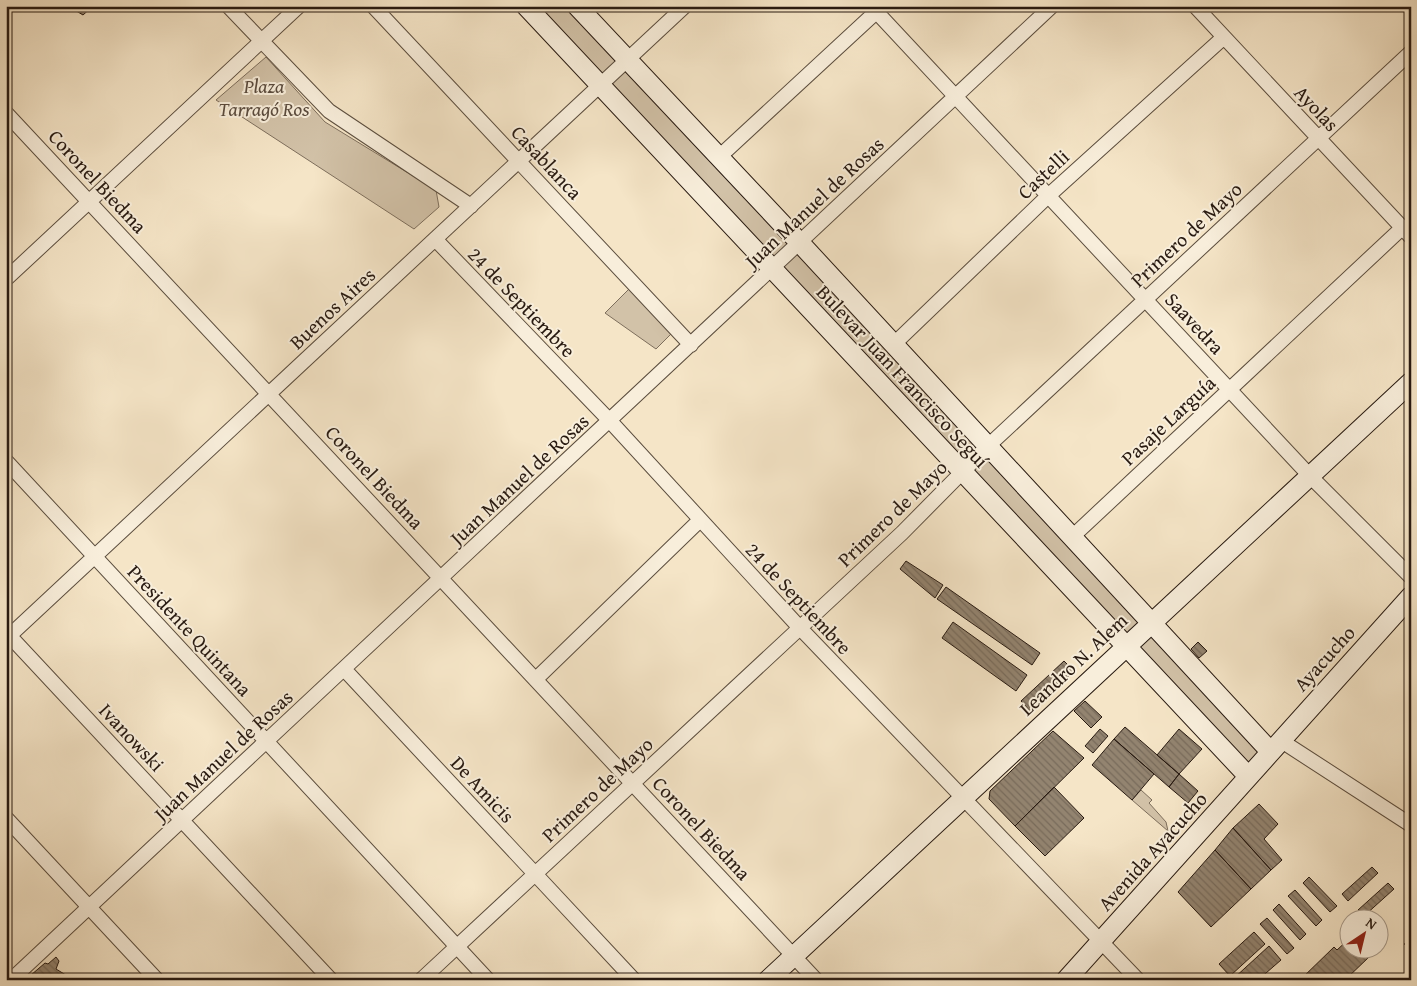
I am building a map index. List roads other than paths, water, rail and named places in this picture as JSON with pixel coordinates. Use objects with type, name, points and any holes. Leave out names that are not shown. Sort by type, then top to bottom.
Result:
[{"type":"main road","name":"Bulevar Juan Francisco Seguí","points":[[526,6],[1248,776]]},
{"type":"main road","name":"Bulevar Juan Francisco Seguí","points":[[577,6],[800,243],[1071,538],[1151,622],[1275,746]]},
{"type":"main road","name":"Leandro N. Alem","points":[[768,980],[1411,382]]},
{"type":"main road","name":"Ayacucho","points":[[1275,746],[1411,596]]},
{"type":"main road","name":"Avenida Ayacucho","points":[[1066,980],[1275,746]]},
{"type":"street","points":[[228,6],[329,111],[471,206]]},
{"type":"street","points":[[6,279],[299,6]]},
{"type":"street","name":"Casablanca","points":[[373,6],[691,345]]},
{"type":"street","name":"Buenos Aires","points":[[7,636],[270,394],[685,6]]},
{"type":"street","name":"Juan Manuel de Rosas","points":[[11,980],[1052,6]]},
{"type":"street","name":"Ayolas","points":[[1195,6],[1406,232]]},
{"type":"street","points":[[718,158],[874,9]]},
{"type":"street","name":"Saavedra","points":[[874,9],[1310,476],[1411,578]]},
{"type":"street","name":"Castelli","points":[[893,345],[1048,196],[1224,37]]},
{"type":"street","name":"Primero de Mayo","points":[[421,980],[800,628],[902,532],[987,447],[1411,52]]},
{"type":"street","name":"Coronel Biedma","points":[[6,113],[816,980]]},
{"type":"street","name":"Pasaje Larguía","points":[[1071,538],[1230,390],[1406,232]]},
{"type":"street","name":"24 de Septiembre","points":[[435,240],[610,421],[699,521],[800,628],[1138,980]]},
{"type":"street","name":"Presidente Quintana","points":[[6,461],[488,980]]},
{"type":"street","points":[[536,679],[699,521]]},
{"type":"street","name":"Ivanowski","points":[[7,636],[331,980]]},
{"type":"street","name":"De Amicis","points":[[344,669],[634,980]]},
{"type":"street","points":[[1275,746],[1411,826]]},
{"type":"street","points":[[6,818],[157,980]]},
{"type":"park label","name":"Plaza Tarragó Ros","points":[[264,96]]}]
